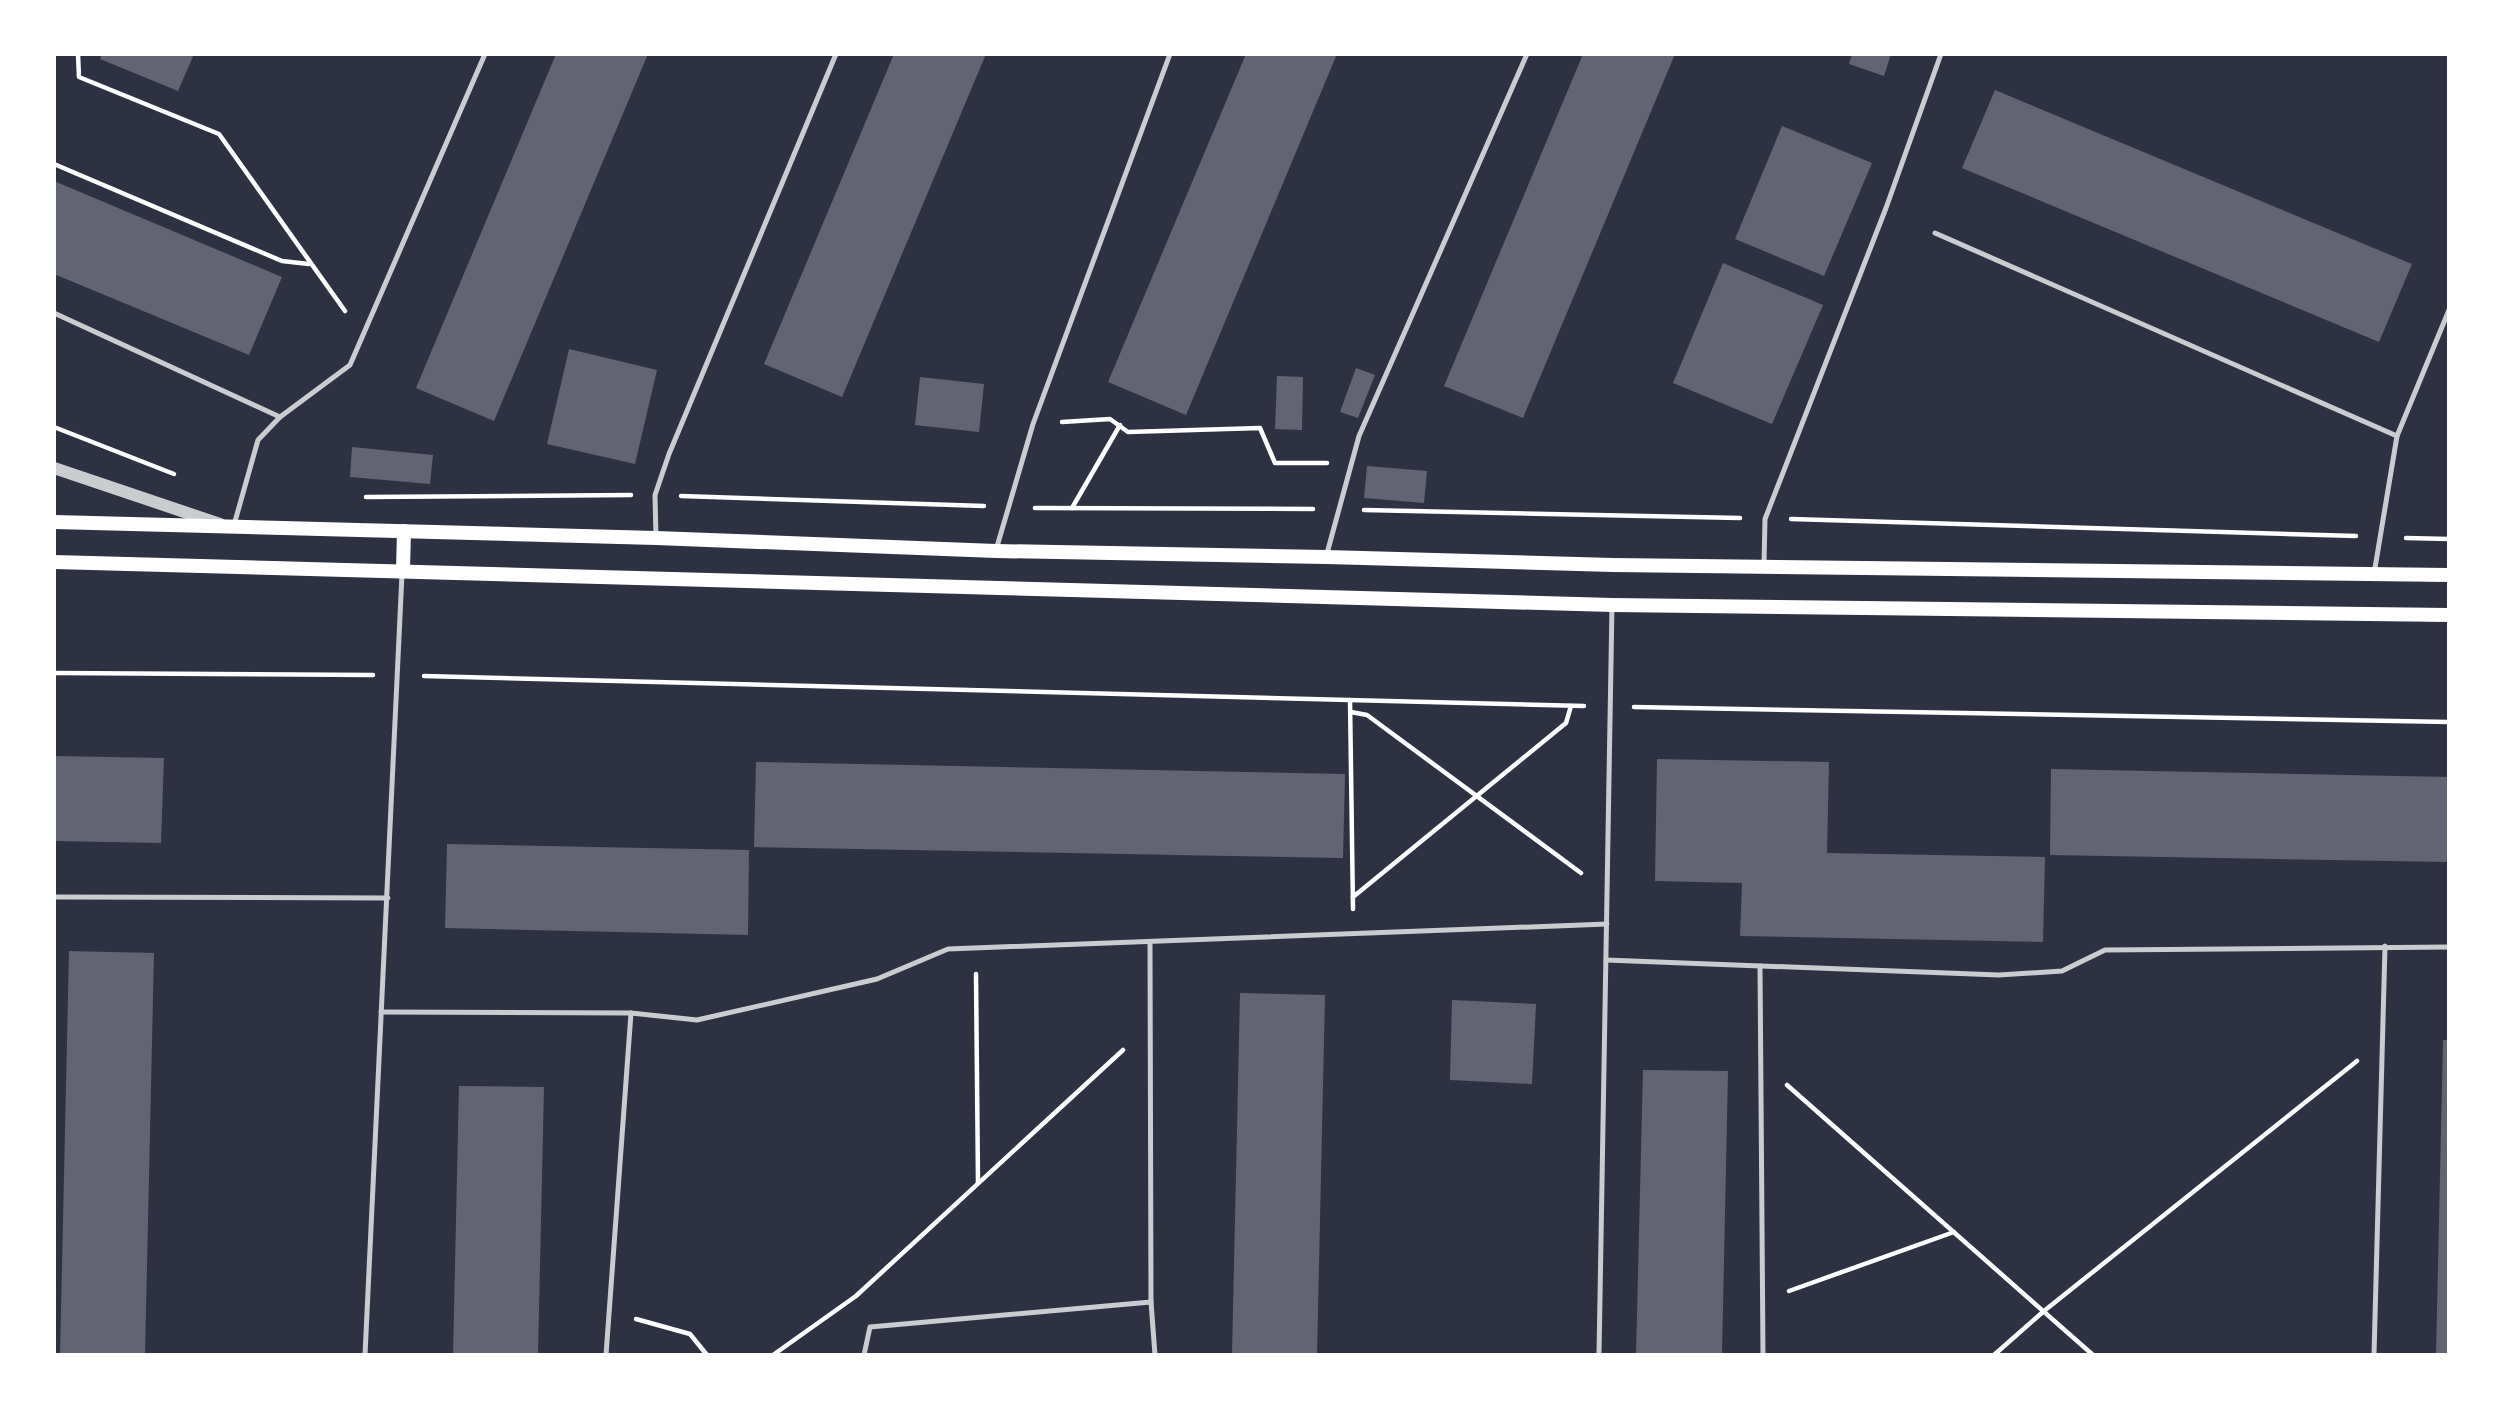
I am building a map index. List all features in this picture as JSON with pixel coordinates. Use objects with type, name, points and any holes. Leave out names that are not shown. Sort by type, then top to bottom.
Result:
[{"type":"main road","points":[[54,522],[656,538],[996,551],[1764,568],[2449,575]]},
{"type":"main road","points":[[403,570],[404,531]]},
{"type":"main road","points":[[54,562],[1612,605],[2449,615]]},
{"type":"street","points":[[54,468],[234,528]]},
{"type":"lane","points":[[234,528],[258,440],[280,416],[350,365],[485,54]]},
{"type":"lane","points":[[656,538],[655,495],[674,441],[836,54]]},
{"type":"lane","points":[[996,551],[1033,424],[1170,54]]},
{"type":"lane","points":[[1326,557],[1359,436],[1527,54]]},
{"type":"lane","points":[[1764,568],[1765,519],[1881,221],[1941,54]]},
{"type":"lane","points":[[1935,233],[2398,436]]},
{"type":"lane","points":[[2374,574],[2398,436],[2449,310]]},
{"type":"lane","points":[[54,313],[280,416]]},
{"type":"lane","points":[[365,1355],[403,570]]},
{"type":"lane","points":[[1599,1355],[1612,605]]},
{"type":"lane","points":[[54,897],[388,898]]},
{"type":"lane","points":[[381,1012],[631,1013],[697,1020],[877,979],[948,949],[1607,924]]},
{"type":"lane","points":[[1150,942],[1151,1303],[1155,1355]]},
{"type":"lane","points":[[2374,1355],[2385,946]]},
{"type":"lane","points":[[1606,960],[1999,975],[2062,971],[2105,950],[2449,947]]},
{"type":"lane","points":[[1760,966],[1763,1355]]},
{"type":"lane","points":[[606,1355],[631,1013]]},
{"type":"lane","points":[[864,1355],[870,1327],[1151,1303]]},
{"type":"path","points":[[78,54],[79,77],[219,134],[338,304],[365,331]]},
{"type":"path","points":[[54,164],[282,261],[309,264]]},
{"type":"path","points":[[1033,424],[1110,419],[1128,432],[1260,428],[1275,463],[1351,463]]},
{"type":"path","points":[[1072,508],[1119,425]]},
{"type":"path","points":[[54,426],[179,476]]},
{"type":"path","points":[[363,497],[655,495],[1010,507],[1339,510],[1765,519],[2449,539]]},
{"type":"path","points":[[54,673],[398,675],[1610,707],[2449,722]]},
{"type":"path","points":[[1350,700],[1353,934]]},
{"type":"path","points":[[1353,897],[1566,723],[1571,706]]},
{"type":"path","points":[[1351,712],[1367,715],[1608,893]]},
{"type":"path","points":[[976,948],[978,1184]]},
{"type":"path","points":[[774,1355],[856,1296],[1151,1025]]},
{"type":"path","points":[[1994,1355],[2044,1311],[2382,1041]]},
{"type":"path","points":[[1759,1060],[2094,1355]]},
{"type":"path","points":[[1762,1301],[1954,1232]]},
{"type":"path","points":[[609,1311],[690,1334],[707,1355]]},
{"type":"building","points":[[102,54],[194,54],[178,91],[100,59]]},
{"type":"building","points":[[556,54],[648,54],[494,421],[416,388]]},
{"type":"building","points":[[894,54],[986,54],[842,397],[764,364]]},
{"type":"building","points":[[1246,54],[1337,54],[1186,415],[1108,382]]},
{"type":"building","points":[[1583,54],[1675,54],[1523,418],[1444,386]]},
{"type":"building","points":[[1852,54],[1891,54],[1884,76],[1849,64]]},
{"type":"building","points":[[1995,90],[2412,264],[2379,342],[1962,168]]},
{"type":"building","points":[[1782,126],[1872,163],[1824,276],[1735,239]]},
{"type":"building","points":[[54,181],[282,277],[249,355],[54,274]]},
{"type":"building","points":[[1723,263],[1823,305],[1772,424],[1673,383]]},
{"type":"building","points":[[569,349],[657,370],[635,464],[547,444]]},
{"type":"building","points":[[1356,368],[1375,375],[1358,418],[1340,412]]},
{"type":"building","points":[[1277,376],[1303,377],[1302,430],[1275,429]]},
{"type":"building","points":[[920,377],[984,384],[979,432],[915,425]]},
{"type":"building","points":[[352,447],[433,455],[430,484],[350,477]]},
{"type":"building","points":[[1367,466],[1427,471],[1424,503],[1364,498]]},
{"type":"building","points":[[54,756],[164,758],[161,843],[54,841]]},
{"type":"building","points":[[1657,759],[1829,762],[1827,853],[2045,857],[2043,942],[1740,936],[1742,883],[1655,881]]},
{"type":"building","points":[[756,762],[1345,774],[1343,858],[754,847]]},
{"type":"building","points":[[2051,769],[2449,777],[2449,862],[2050,855]]},
{"type":"building","points":[[447,844],[749,850],[748,935],[445,928]]},
{"type":"building","points":[[69,951],[154,953],[145,1355],[60,1355]]},
{"type":"building","points":[[1240,993],[1325,995],[1317,1355],[1232,1355]]},
{"type":"building","points":[[1452,1000],[1536,1004],[1532,1084],[1450,1080]]},
{"type":"building","points":[[2443,1040],[2449,1040],[2449,1355],[2436,1355]]},
{"type":"building","points":[[1643,1070],[1728,1071],[1722,1355],[1636,1355]]},
{"type":"building","points":[[459,1086],[544,1087],[538,1355],[453,1355]]}]
